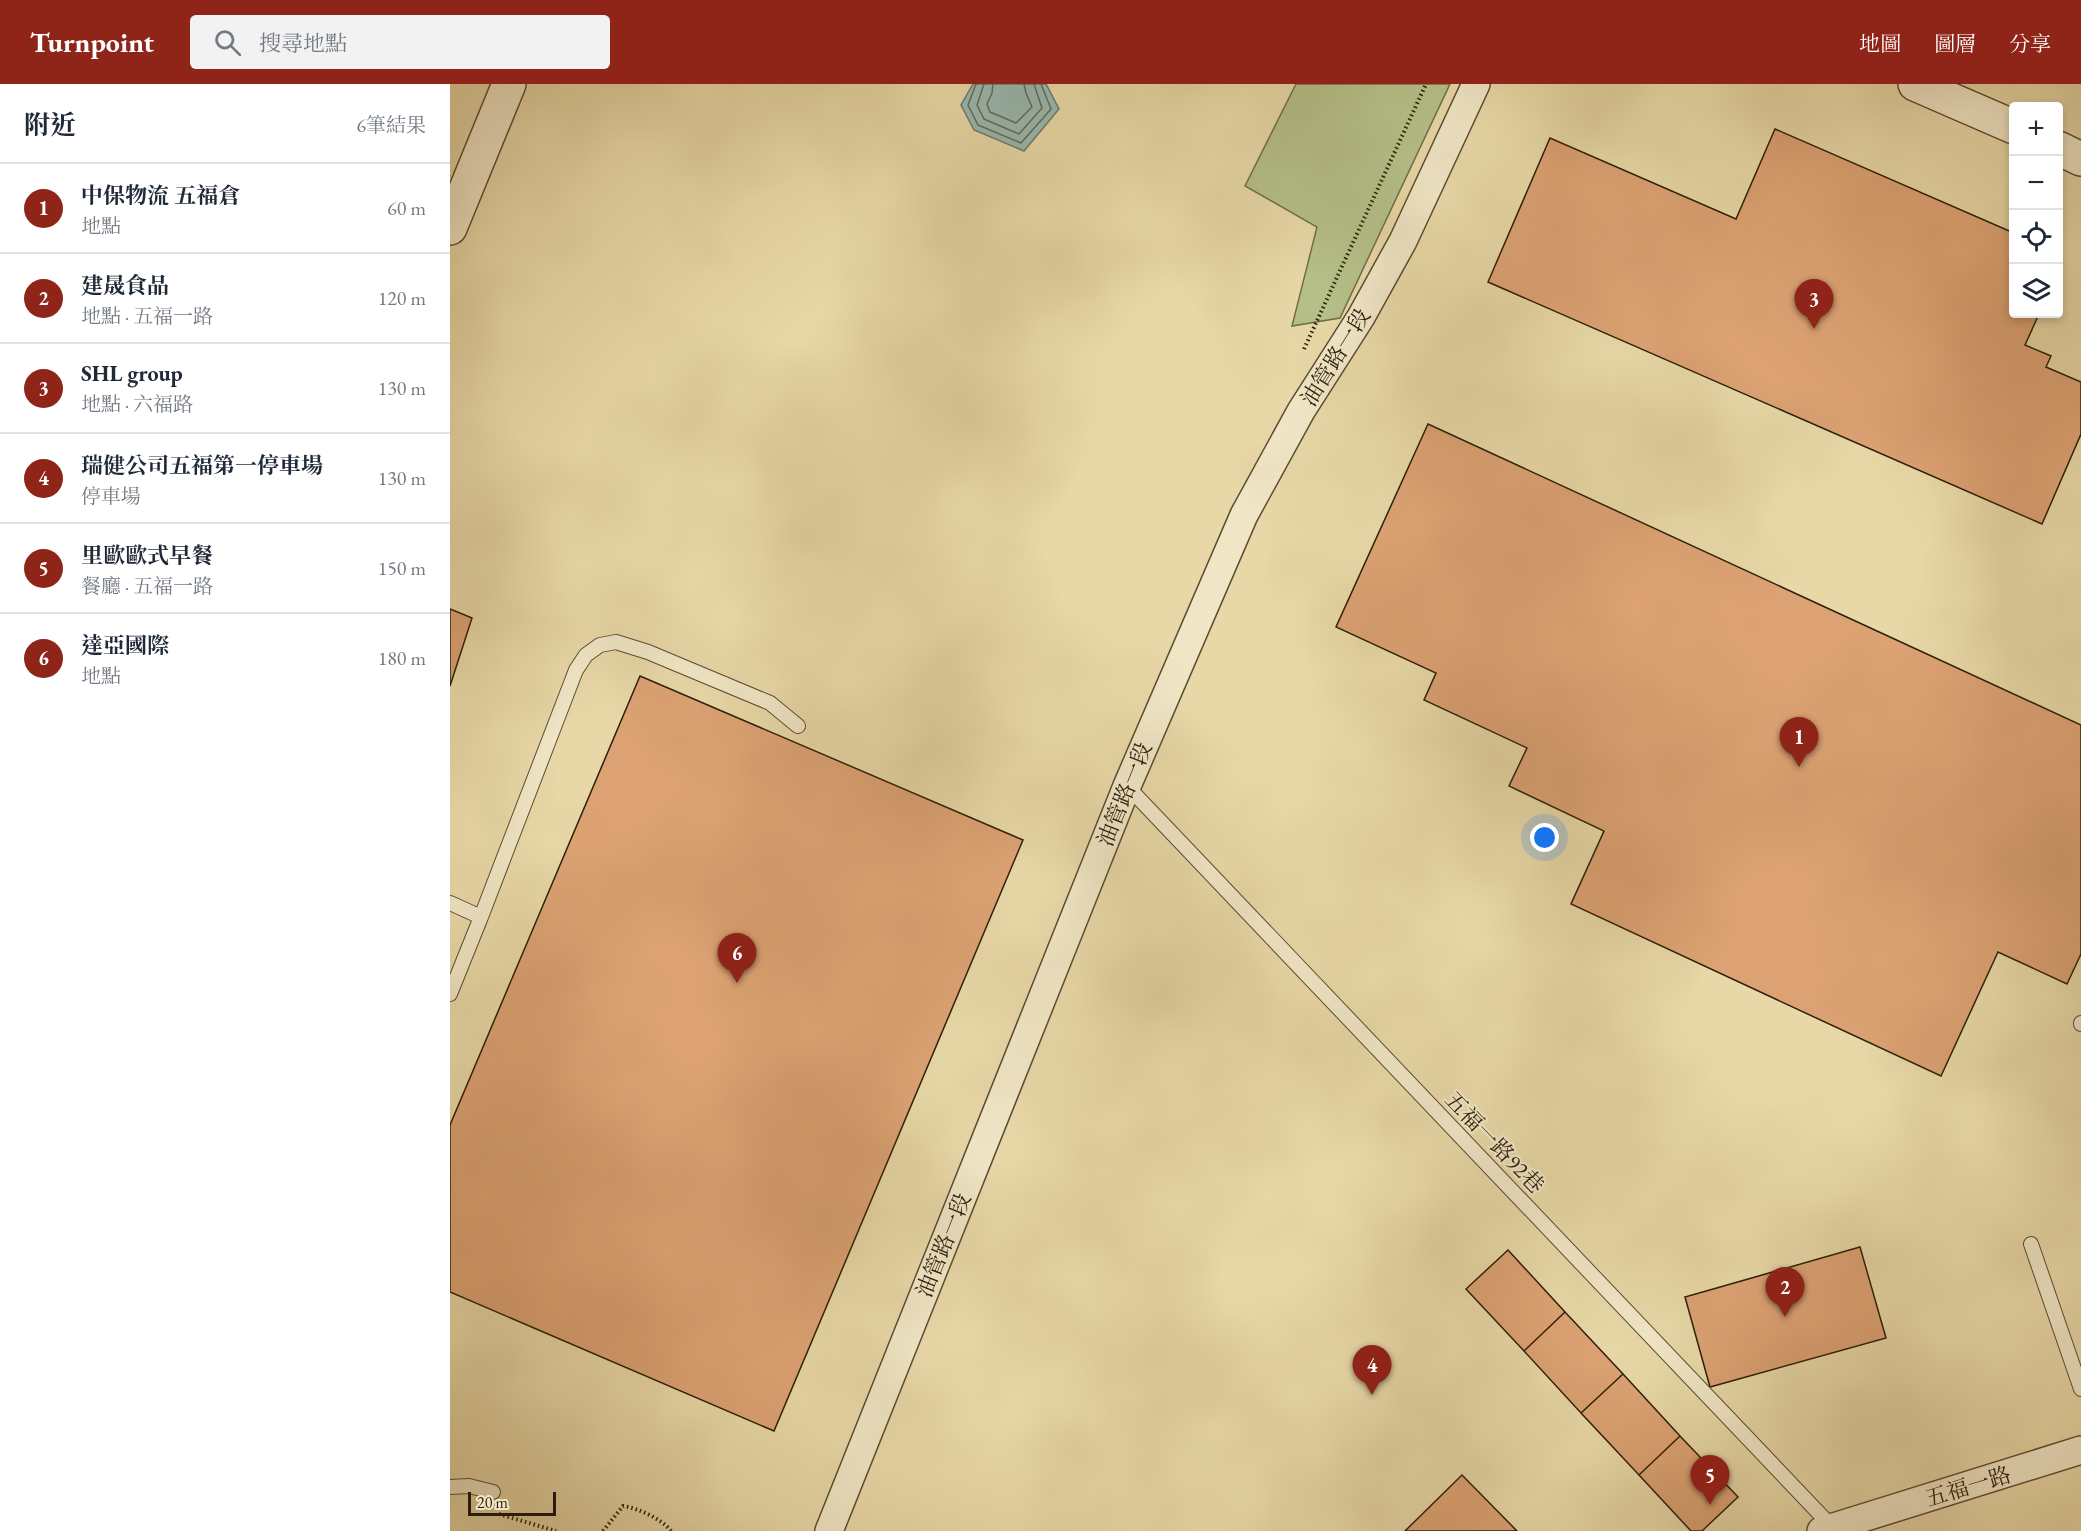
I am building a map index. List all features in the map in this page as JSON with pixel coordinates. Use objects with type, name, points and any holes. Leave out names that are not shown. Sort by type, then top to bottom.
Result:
[{"type":"street","points":[[450,228],[509,84]]},
{"type":"street","name":"油管路一段","points":[[828,1531],[1127,786],[1244,515],[1300,411],[1361,318],[1404,241],[1476,84]]},
{"type":"street","points":[[1915,84],[2009,125]]},
{"type":"street","points":[[2063,150],[2081,159]]},
{"type":"street","name":"五福一路","points":[[1830,1530],[2081,1450]]},
{"type":"lane","points":[[450,994],[576,670],[586,655],[600,645],[616,642],[648,652],[770,703],[798,726]]},
{"type":"lane","name":"五福一路92巷","points":[[1127,786],[1830,1530]]},
{"type":"lane","points":[[450,903],[481,916]]},
{"type":"lane","points":[[2031,1244],[2081,1389]]},
{"type":"lane","points":[[450,1487],[469,1486],[493,1492]]},
{"type":"path","points":[[493,1492],[487,1510],[556,1531]]},
{"type":"path","points":[[603,1531],[624,1506],[631,1507],[666,1525],[671,1531]]},
{"type":"green space","points":[[1296,84],[1450,84],[1340,318],[1292,326],[1317,227],[1245,186]]},
{"type":"water","points":[[973,84],[1046,84],[1059,109],[1024,151],[974,130],[961,105]]},
{"type":"building","points":[[1775,129],[2009,231],[2009,318],[2037,318],[2025,345],[2051,356],[2046,367],[2081,382],[2081,434],[2042,524],[1488,282],[1550,138],[1736,219]]},
{"type":"building","points":[[1428,424],[2081,725],[2081,954],[2067,984],[1998,952],[1941,1076],[1571,904],[1604,831],[1509,786],[1527,748],[1424,700],[1436,673],[1336,627]]},
{"type":"building","points":[[450,609],[472,618],[450,686]]},
{"type":"building","points":[[640,676],[1023,840],[774,1431],[450,1292],[450,1125]]},
{"type":"building","points":[[1860,1247],[1886,1338],[1710,1387],[1685,1297]]},
{"type":"building","points":[[1508,1250],[1565,1312],[1524,1351],[1466,1289]]},
{"type":"building","points":[[1565,1312],[1623,1374],[1581,1413],[1524,1351]]},
{"type":"building","points":[[1623,1374],[1680,1436],[1639,1475],[1581,1413]]},
{"type":"building","points":[[1680,1436],[1738,1497],[1702,1531],[1691,1531],[1639,1475]]},
{"type":"building","points":[[1462,1475],[1517,1531],[1405,1531]]},
{"type":"place","name":"SHL group","points":[[1814,329]]},
{"type":"place","name":"中保物流 五福倉","points":[[1799,767]]},
{"type":"place","name":"達亞國際","points":[[737,983]]},
{"type":"place","name":"建晟食品","points":[[1785,1317]]},
{"type":"place","name":"瑞健公司五福第一停車場","points":[[1372,1395]]},
{"type":"place","name":"里歐歐式早餐","points":[[1710,1505]]}]
